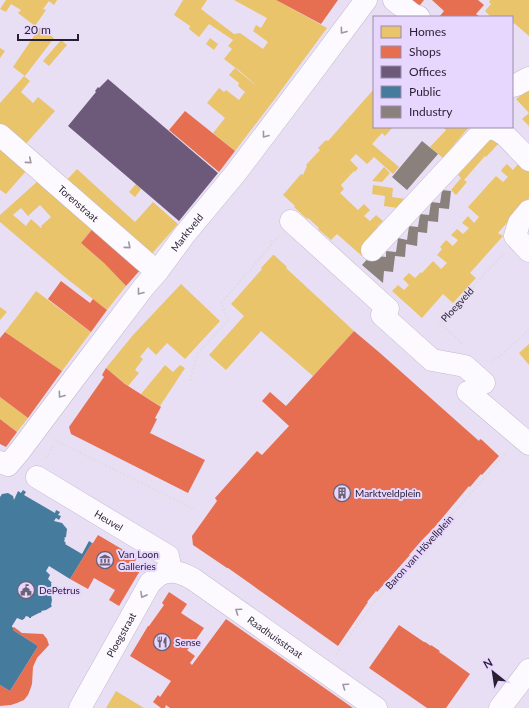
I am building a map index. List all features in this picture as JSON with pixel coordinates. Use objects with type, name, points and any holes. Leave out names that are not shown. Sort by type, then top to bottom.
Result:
[{"type":"street","name":"Marktveld","points":[[4,464],[19,452],[143,288],[249,156],[366,0]]},
{"type":"street","points":[[394,0],[417,16]]},
{"type":"street","points":[[513,86],[529,78]]},
{"type":"street","points":[[372,250],[484,130],[491,128]]},
{"type":"street","points":[[495,128],[505,135],[529,160]]},
{"type":"street","name":"Torenstraat","points":[[0,135],[157,272]]},
{"type":"street","points":[[522,243],[518,223],[529,211]]},
{"type":"street","points":[[291,221],[388,309],[382,315],[432,360],[465,366],[477,385],[524,440]]},
{"type":"street","name":"Heuvel","points":[[37,477],[168,556],[171,571]]},
{"type":"street","name":"Raadhuisstraat","points":[[171,571],[182,573],[193,578],[376,708]]},
{"type":"street","name":"Ploegstraat","points":[[80,708],[150,583],[160,574],[171,571]]},
{"type":"street","points":[[500,708],[529,670]]},
{"type":"path","points":[[190,381],[198,353],[228,320],[221,303],[291,221]]},
{"type":"path","points":[[270,240],[273,243]]},
{"type":"path","name":"Ploegveld","points":[[464,345],[440,323],[508,248],[522,243]]},
{"type":"path","points":[[477,385],[488,366],[529,330]]},
{"type":"path","points":[[55,440],[194,509]]},
{"type":"path","name":"Baron van Hövellplein","points":[[324,671],[373,604],[496,465],[524,440]]},
{"type":"building: Homes","points":[[6,0],[57,0],[54,5],[49,1],[43,9],[46,10],[35,26],[18,13],[21,10],[11,4],[6,12],[0,9]]},
{"type":"building: Homes","points":[[183,0],[207,0],[201,9],[234,34],[240,33],[263,49],[268,42],[253,31],[256,25],[261,28],[267,18],[234,0],[276,0],[327,28],[235,151],[213,133],[225,118],[207,103],[219,88],[224,92],[226,90],[239,100],[245,92],[238,86],[239,83],[229,75],[235,68],[259,88],[241,72],[224,59],[232,49],[228,46],[233,40],[209,24],[199,37],[189,29],[190,26],[174,15]]},
{"type":"building: Homes","points":[[490,0],[529,0],[529,36],[514,23],[513,24],[513,16],[490,16],[485,11],[491,4],[489,2]]},
{"type":"building: Homes","points":[[40,27],[54,38],[25,76],[13,67]]},
{"type":"building: Homes","points":[[210,38],[218,44],[214,50],[206,44]]},
{"type":"building: Homes","points":[[61,40],[67,45],[49,66],[43,61]]},
{"type":"building: Homes","points":[[0,48],[5,51],[0,58]]},
{"type":"building: Homes","points":[[24,76],[30,81],[21,92],[33,103],[38,97],[55,111],[24,146],[0,125],[0,103]]},
{"type":"building: Homes","points":[[373,90],[373,128],[392,128],[385,136],[382,133],[372,144],[399,167],[393,174],[374,157],[367,164],[356,154],[350,160],[358,168],[341,185],[344,189],[340,193],[358,210],[364,204],[370,210],[364,216],[370,221],[376,215],[383,221],[377,227],[383,233],[362,256],[337,234],[331,240],[294,207],[295,206],[283,195],[301,174],[303,175],[307,166],[306,165],[320,150],[318,148],[326,140],[328,141]]},
{"type":"building: Homes","points":[[528,90],[529,91],[529,113],[516,99]]},
{"type":"building: Homes","points":[[529,113],[529,126],[522,119]]},
{"type":"building: Homes","points":[[444,128],[468,128],[443,158],[430,147],[446,130]]},
{"type":"building: Homes","points":[[493,136],[500,142],[486,157],[485,156],[464,180],[467,182],[456,195],[451,190],[461,178],[458,175]]},
{"type":"building: Homes","points":[[0,146],[27,170],[6,194],[0,190]]},
{"type":"building: Homes","points":[[519,163],[529,172],[529,198],[498,233],[503,236],[470,273],[476,278],[453,303],[443,294],[422,318],[392,291],[398,285],[404,290],[409,285],[403,279],[409,273],[415,278],[433,261],[441,269],[447,263],[437,255],[442,249],[440,247],[446,240],[453,246],[458,240],[451,235],[457,229],[463,234],[469,228],[462,223],[468,216],[474,223],[479,217],[468,207],[496,176],[503,182],[508,177],[501,171],[507,164],[513,170]]},
{"type":"building: Homes","points":[[384,167],[390,173],[382,182],[372,181]]},
{"type":"building: Homes","points":[[77,169],[135,222],[153,202],[178,224],[149,257],[65,182]]},
{"type":"building: Homes","points":[[39,180],[94,227],[81,243],[104,263],[126,286],[107,310],[66,278],[0,222],[0,215]],"holes":[[[40,205],[51,217],[41,226],[41,228],[31,219],[26,226],[13,215],[21,208],[28,216]]]},
{"type":"building: Homes","points":[[136,184],[141,189],[135,197],[129,192]]},
{"type":"building: Homes","points":[[373,185],[393,188],[392,197],[405,199],[404,209],[384,206],[385,196],[372,194]]},
{"type":"building: Homes","points":[[273,255],[354,331],[313,376],[261,331],[226,370],[209,355],[244,316],[231,304]]},
{"type":"building: Homes","points":[[181,284],[220,321],[185,359],[167,343],[156,355],[148,347],[140,357],[143,359],[135,370],[139,373],[128,386],[106,368],[133,335]]},
{"type":"building: Homes","points":[[36,291],[91,332],[62,371],[5,332]]},
{"type":"building: Homes","points":[[0,307],[7,312],[0,320]]},
{"type":"building: Homes","points":[[529,344],[529,365],[519,353]]},
{"type":"building: Homes","points":[[165,365],[173,372],[180,365],[185,368],[160,406],[141,394]]},
{"type":"building: Homes","points":[[0,397],[28,418],[17,432],[0,419]]},
{"type":"building: Homes","points":[[116,691],[144,708],[106,708]]},
{"type":"building: Shops","points":[[276,0],[338,0],[321,24]]},
{"type":"building: Shops","points":[[406,0],[424,0],[417,9]]},
{"type":"building: Shops","points":[[432,0],[478,0],[484,5],[476,14],[479,16],[440,16],[444,11]]},
{"type":"building: Shops","points":[[185,111],[235,151],[219,172],[169,130]]},
{"type":"building: Shops","points":[[94,227],[142,268],[126,286],[104,263],[81,243]]},
{"type":"building: Shops","points":[[61,281],[90,303],[93,299],[107,310],[91,332],[48,299]]},
{"type":"building: Shops","name":"Marktveldplein","points":[[354,331],[479,441],[480,439],[482,440],[499,456],[470,487],[469,486],[410,555],[377,592],[376,591],[338,646],[193,545],[192,536],[217,501],[215,498],[257,451],[262,455],[289,426],[262,401],[270,392],[286,406]]},
{"type":"building: Shops","points":[[5,332],[62,371],[28,418],[0,397],[0,338]]},
{"type":"building: Shops","points":[[106,368],[125,384],[161,407],[155,418],[157,419],[150,433],[205,460],[188,493],[71,434],[69,427],[104,377],[102,375]]},
{"type":"building: Shops","points":[[0,419],[17,432],[6,447],[0,444]]},
{"type":"building: Shops","points":[[98,535],[137,558],[133,565],[141,569],[119,606],[109,600],[115,590],[94,578],[88,589],[70,579]]},
{"type":"building: Shops","points":[[169,592],[187,604],[181,613],[204,628],[191,647],[187,650],[195,656],[190,663],[192,665],[226,619],[353,708],[170,708],[166,705],[165,708],[161,708],[153,702],[158,695],[160,697],[171,681],[130,656],[148,626],[164,605],[162,603]]},
{"type":"building: Shops","points":[[399,625],[440,651],[439,652],[470,674],[446,708],[427,708],[369,668]]},
{"type":"building: Shops","points":[[14,627],[22,633],[43,634],[49,645],[37,658],[33,667],[32,684],[28,695],[24,700],[11,705],[0,706],[0,685],[10,691],[38,646],[13,630]]},
{"type":"building: Offices","points":[[108,79],[218,173],[179,221],[68,126],[96,92],[95,91],[98,87],[99,88]]},
{"type":"building: Public","name":"DePetrus","points":[[23,490],[26,492],[24,495],[55,513],[56,510],[60,512],[58,515],[61,516],[59,520],[56,518],[54,521],[62,523],[67,529],[66,537],[64,538],[65,544],[82,554],[89,541],[92,543],[70,579],[49,566],[46,571],[50,575],[48,579],[52,583],[52,606],[31,618],[26,616],[22,620],[17,618],[12,626],[14,628],[13,630],[38,646],[10,691],[0,685],[0,497],[2,494],[8,493],[13,496],[14,500],[18,491],[21,493]]},
{"type":"building: Industry","points":[[422,141],[438,154],[407,190],[392,177]]},
{"type":"building: Industry","points":[[442,190],[451,191],[449,209],[439,208],[438,222],[428,221],[427,233],[418,232],[417,246],[406,244],[405,257],[395,256],[393,272],[384,271],[383,283],[362,265],[371,255],[386,257],[386,251],[396,252],[398,238],[407,240],[409,226],[418,227],[420,214],[429,215],[431,202],[440,203]]},
{"type":"place","name":"Marktveldplein","points":[[342,493]]},
{"type":"place","name":"Van Loon Galleries","points":[[105,560]]},
{"type":"place","name":"DePetrus","points":[[26,590]]},
{"type":"place","name":"Sense","points":[[162,642]]}]
